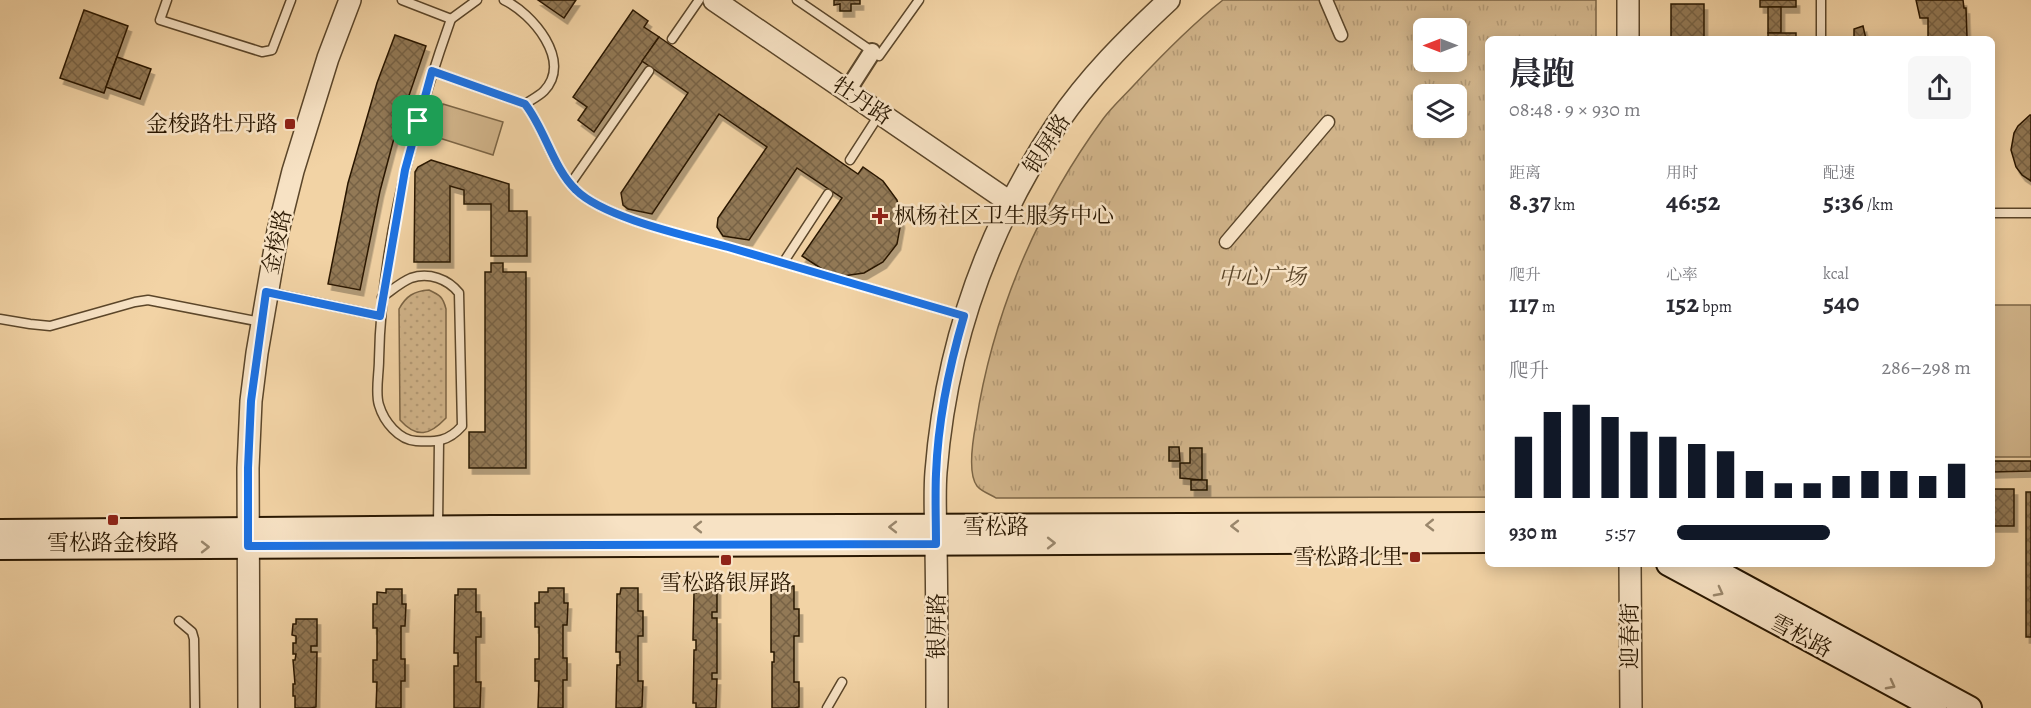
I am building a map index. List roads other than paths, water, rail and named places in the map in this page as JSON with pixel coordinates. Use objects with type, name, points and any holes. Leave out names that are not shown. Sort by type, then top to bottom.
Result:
[{"type":"main road","name":"雪松路","points":[[0,531],[248,538],[936,535],[1485,524]]},
{"type":"main road","name":"雪松路","points":[[0,548],[438,528],[1485,541]]},
{"type":"main road","name":"雪松路","points":[[1674,567],[1935,708]]},
{"type":"main road","name":"雪松路","points":[[1710,567],[1970,708]]},
{"type":"street","name":"牡丹路","points":[[714,0],[1011,203]]},
{"type":"street","name":"银屏路","points":[[937,708],[936,474],[942,418],[954,350],[964,316],[989,249],[1011,203],[1058,123],[1113,55],[1169,0]]},
{"type":"street","points":[[1326,0],[1341,35]]},
{"type":"street","points":[[1628,0],[1628,36]]},
{"type":"street","name":"金梭路","points":[[249,708],[248,468],[251,401],[266,292],[278,231],[293,171],[346,2]]},
{"type":"street","points":[[847,91],[872,52]]},
{"type":"street","points":[[1226,242],[1328,122]]},
{"type":"street","name":"迎春街","points":[[1630,567],[1631,708]]},
{"type":"lane","points":[[167,0],[160,20],[262,52],[272,50],[291,0]]},
{"type":"lane","points":[[402,0],[451,19]]},
{"type":"lane","points":[[382,297],[410,279],[424,276],[452,284],[459,293],[462,426],[455,434],[439,441],[413,441],[403,438],[386,420],[378,404],[380,316],[382,297],[405,170],[432,71],[451,19],[477,0]]},
{"type":"lane","points":[[504,0],[516,6],[531,20],[552,51],[554,62],[549,84],[544,92],[525,104]]},
{"type":"lane","points":[[672,39],[699,0]]},
{"type":"lane","points":[[797,0],[879,56],[919,0]]},
{"type":"lane","points":[[1821,0],[1821,36]]},
{"type":"lane","points":[[432,71],[525,104],[574,189],[593,203],[648,224],[964,316]]},
{"type":"lane","points":[[571,183],[649,71]]},
{"type":"lane","points":[[850,160],[880,114]]},
{"type":"lane","points":[[783,263],[828,194]]},
{"type":"lane","points":[[1995,213],[2031,213]]},
{"type":"lane","points":[[266,292],[380,316]]},
{"type":"lane","points":[[0,319],[50,326],[148,300],[262,322]]},
{"type":"lane","points":[[438,528],[439,441]]},
{"type":"lane","points":[[178,621],[192,632],[194,639],[195,708]]},
{"type":"lane","points":[[827,708],[842,682]]},
{"type":"place","name":"金梭路牡丹路","points":[[290,124]]},
{"type":"place","name":"枫杨社区卫生服务中心","points":[[880,216]]},
{"type":"place","name":"雪松路金梭路","points":[[113,520]]},
{"type":"place","name":"雪松路北里","points":[[1415,557]]},
{"type":"place","name":"雪松路银屏路","points":[[726,560]]},
{"type":"park label","name":"中心广场","points":[[1262,277]]}]
